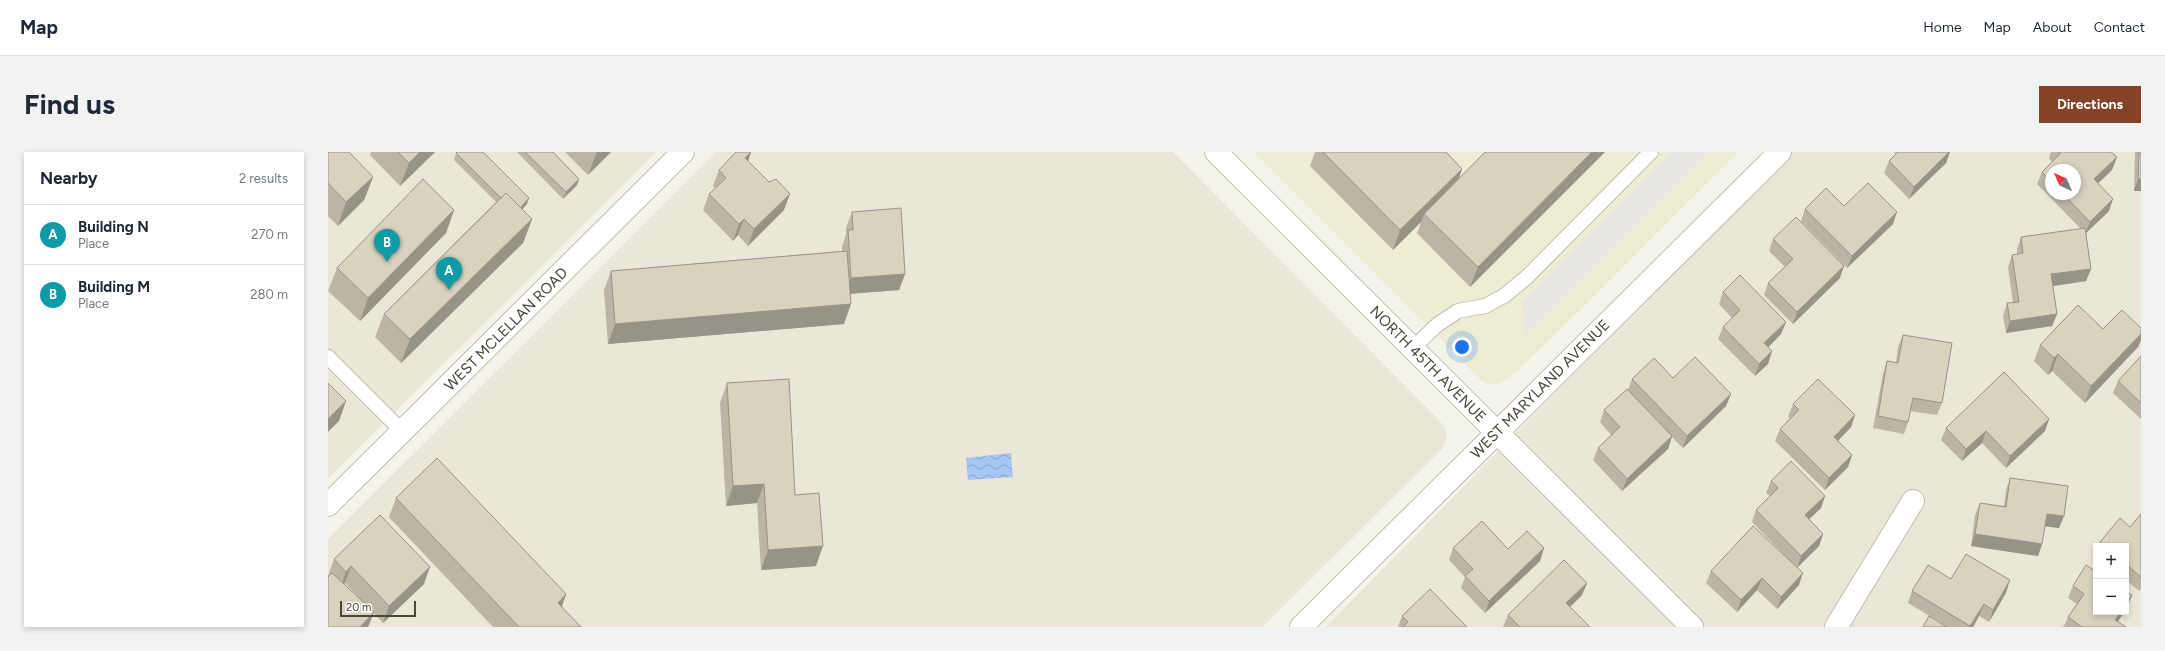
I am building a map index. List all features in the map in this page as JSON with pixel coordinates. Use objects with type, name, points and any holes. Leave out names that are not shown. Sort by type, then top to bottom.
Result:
[{"type":"street","name":"WEST MCLELLAN ROAD","points":[[328,506],[683,152]]},
{"type":"street","name":"NORTH 45TH AVENUE","points":[[1216,152],[1692,627]]},
{"type":"street","name":"WEST MARYLAND AVENUE","points":[[1301,627],[1780,152]]},
{"type":"street","points":[[1836,627],[1913,501]]},
{"type":"lane","points":[[1412,349],[1437,325],[1458,311],[1485,306],[1504,296],[1515,287],[1650,152]]},
{"type":"lane","points":[[328,357],[402,432]]},
{"type":"shaded area","points":[[328,152],[656,152],[328,479]]},
{"type":"shaded area","points":[[716,152],[1173,152],[1438,419],[1446,429],[1447,438],[1442,449],[1263,627],[328,627],[328,539]]},
{"type":"shaded area","points":[[1254,152],[1738,152],[1524,365],[1507,379],[1499,383],[1491,384],[1483,382]]},
{"type":"shaded area","points":[[1672,152],[1708,152],[1525,335],[1522,303]]},
{"type":"shaded area","points":[[1794,152],[2141,152],[2141,627],[1326,627],[1545,403]]},
{"type":"water","points":[[1011,453],[1013,477],[968,480],[966,458]]},
{"type":"building","points":[[328,152],[349,152],[373,177],[346,202],[328,183]]},
{"type":"building","points":[[398,152],[420,152],[409,163]]},
{"type":"building","points":[[483,152],[529,198],[520,208],[506,193],[501,198],[456,153]]},
{"type":"building","points":[[525,152],[553,152],[579,179],[566,192]]},
{"type":"building","points":[[736,152],[751,152],[745,158],[769,182],[776,179],[790,194],[754,229],[744,219],[739,224],[709,194],[726,178],[719,170]]},
{"type":"building","points":[[1323,152],[1446,152],[1462,169],[1400,230]]},
{"type":"building","points":[[1485,152],[1592,152],[1478,267],[1424,214]]},
{"type":"building","points":[[1898,152],[1949,152],[1914,187],[1889,161]]},
{"type":"building","points":[[2059,152],[2111,152],[2117,157],[2094,179],[2113,199],[2090,222],[2069,200],[2081,200],[2081,164],[2050,164],[2060,154]]},
{"type":"building","points":[[2139,152],[2141,152],[2141,179],[2138,179]]},
{"type":"building","points":[[423,179],[454,210],[368,298],[337,268]]},
{"type":"building","points":[[1868,183],[1897,212],[1852,256],[1805,209],[1826,188],[1844,206]]},
{"type":"building","points":[[506,193],[532,219],[410,339],[384,314]]},
{"type":"building","points":[[901,208],[905,274],[851,278],[848,230],[853,230],[852,212]]},
{"type":"building","points":[[1796,217],[1844,266],[1797,312],[1768,283],[1793,259],[1773,239]]},
{"type":"building","points":[[2085,228],[2091,269],[2051,274],[2057,314],[2010,321],[2007,303],[2019,302],[2012,255],[2023,253],[2021,237]]},
{"type":"building","points":[[847,251],[851,304],[615,324],[611,271]]},
{"type":"building","points":[[1740,275],[1786,322],[1764,343],[1772,351],[1759,364],[1723,327],[1740,310],[1723,292]]},
{"type":"building","points":[[2078,305],[2103,329],[2122,310],[2141,328],[2141,334],[2091,386],[2058,354],[2054,358],[2040,345]]},
{"type":"building","points":[[1903,335],[1952,343],[1942,403],[1913,398],[1908,422],[1878,416],[1887,361],[1898,363]]},
{"type":"building","points":[[2141,356],[2141,403],[2118,381]]},
{"type":"building","points":[[1695,357],[1731,394],[1687,436],[1632,379],[1654,358],[1673,378]]},
{"type":"building","points":[[2004,372],[2049,419],[2010,456],[1986,431],[1966,449],[1946,428]]},
{"type":"building","points":[[789,379],[795,495],[819,493],[823,546],[768,550],[764,484],[733,486],[727,383]]},
{"type":"building","points":[[1818,379],[1855,415],[1834,437],[1852,455],[1829,478],[1780,429],[1799,410],[1793,404]]},
{"type":"building","points":[[328,383],[346,401],[328,419]]},
{"type":"building","points":[[1627,389],[1672,436],[1627,479],[1598,448],[1620,427],[1604,410]]},
{"type":"building","points":[[437,458],[566,594],[558,603],[581,627],[519,627],[396,498]]},
{"type":"building","points":[[1791,461],[1825,496],[1805,515],[1823,534],[1801,556],[1756,510],[1778,488],[1771,481]]},
{"type":"building","points":[[2010,478],[2068,486],[2064,516],[2047,514],[2042,544],[1975,534],[1980,503],[2006,507]]},
{"type":"building","points":[[2141,514],[2141,577],[2129,567],[2129,543],[2100,542],[2120,518],[2130,527]]},
{"type":"building","points":[[380,515],[430,567],[389,606],[351,566],[346,572],[334,559]]},
{"type":"building","points":[[1482,521],[1508,549],[1527,531],[1544,548],[1489,601],[1465,576],[1473,569],[1453,548]]},
{"type":"building","points":[[1753,526],[1803,573],[1781,597],[1762,578],[1741,600],[1711,571]]},
{"type":"building","points":[[1966,554],[2010,580],[1993,610],[1984,604],[1970,626],[1912,591],[1928,565],[1951,579]]},
{"type":"building","points":[[1564,560],[1587,583],[1566,603],[1590,627],[1520,627],[1508,615]]},
{"type":"building","points":[[2086,565],[2093,570],[2093,615],[2119,615],[2115,620],[2126,627],[2082,627],[2068,617],[2084,594],[2073,586]]},
{"type":"building","points":[[332,573],[374,612],[360,627],[328,627],[328,577]]},
{"type":"building","points":[[1430,589],[1467,627],[1403,627],[1408,622],[1402,616]]},
{"type":"building","points":[[1929,616],[1947,627],[1923,627]]},
{"type":"place","name":"Building M","points":[[387,262]]},
{"type":"place","name":"Building N","points":[[449,290]]}]
